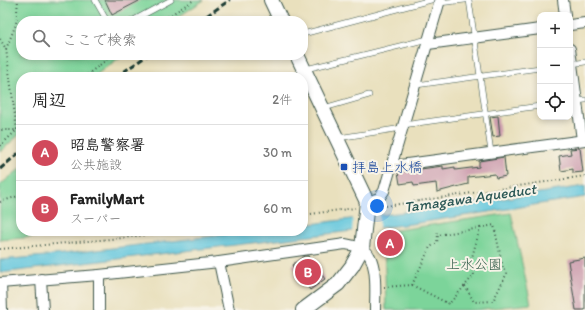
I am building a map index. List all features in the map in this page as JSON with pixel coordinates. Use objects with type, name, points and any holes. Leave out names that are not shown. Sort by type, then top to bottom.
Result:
[{"type":"main road","points":[[271,0],[279,16]]},
{"type":"main road","points":[[299,60],[304,70]]},
{"type":"main road","points":[[303,310],[338,284],[352,266],[363,242],[367,208],[308,79]]},
{"type":"street","points":[[563,0],[565,12]]},
{"type":"street","points":[[367,208],[379,198],[384,191],[429,42],[436,1]]},
{"type":"street","points":[[573,25],[585,23]]},
{"type":"street","points":[[429,42],[474,38],[537,29]]},
{"type":"street","points":[[392,166],[584,140],[573,76]]},
{"type":"street","points":[[2,310],[0,283],[98,275],[218,262],[363,242],[372,257],[375,279],[375,310]]},
{"type":"street","points":[[218,262],[229,310]]},
{"type":"street","points":[[98,275],[99,310]]},
{"type":"street","points":[[41,279],[43,310]]},
{"type":"lane","points":[[95,0],[103,16]]},
{"type":"lane","points":[[141,16],[171,0]]},
{"type":"lane","points":[[308,33],[436,1],[465,0]]},
{"type":"lane","points":[[469,0],[484,114],[491,152]]},
{"type":"lane","points":[[304,70],[429,42]]},
{"type":"lane","points":[[573,64],[585,62]]},
{"type":"lane","points":[[416,85],[537,68]]},
{"type":"lane","points":[[321,109],[369,95]]},
{"type":"lane","points":[[336,138],[403,126],[537,106]]},
{"type":"path","points":[[17,16],[18,0]]},
{"type":"path","points":[[169,16],[194,0]]},
{"type":"path","points":[[6,49],[16,24]]},
{"type":"path","points":[[0,39],[6,49],[16,123]]},
{"type":"path","points":[[91,72],[106,60]]},
{"type":"path","points":[[0,130],[16,130]]},
{"type":"path","points":[[0,146],[16,131]]},
{"type":"path","points":[[308,214],[367,208],[585,176]]},
{"type":"path","points":[[0,202],[16,197]]},
{"type":"path","points":[[438,236],[494,225],[503,268],[507,272],[493,300],[474,302],[466,286]]},
{"type":"path","points":[[384,287],[412,284],[449,304],[474,275],[470,261],[480,228]]},
{"type":"path","points":[[412,284],[430,247],[437,243],[438,236],[436,232]]},
{"type":"path","points":[[0,248],[137,236]]},
{"type":"green space","points":[[0,0],[204,0],[180,16],[16,16],[16,60],[116,60],[100,72],[16,72],[16,138],[0,152]]},
{"type":"green space","points":[[16,172],[16,236],[45,236],[0,240],[0,185]]},
{"type":"green space","name":"上水公園","points":[[511,213],[531,304],[474,310],[386,310],[384,232]]},
{"type":"water","points":[[585,186],[585,197],[411,224],[0,273],[0,260],[213,236],[308,236],[308,224],[467,204]]},
{"type":"pier","name":"拝島上水橋","points":[[379,214],[379,230],[352,233],[353,217]]},
{"type":"building","points":[[105,0],[141,0],[112,15]]},
{"type":"building","points":[[498,116],[500,136],[493,137],[490,117]]},
{"type":"building","points":[[580,148],[583,172],[573,173],[573,169],[561,171],[559,156],[571,154],[570,149]]},
{"type":"building","points":[[504,157],[506,176],[496,178],[495,174],[468,177],[468,184],[437,192],[436,183],[414,186],[413,182],[400,184],[398,172],[443,166],[443,169],[455,167],[455,170],[479,167],[479,161]]},
{"type":"building","points":[[304,256],[308,256],[325,279],[310,290],[292,265]]},
{"type":"building","points":[[585,258],[585,310],[576,310],[568,261]]},
{"type":"railway","points":[[206,16],[230,0]]},
{"type":"railway","points":[[123,72],[141,60]]},
{"type":"railway","points":[[0,169],[16,155]]},
{"type":"place","name":"拝島上水橋","points":[[344,167]]},
{"type":"place","name":"昭島警察署","points":[[390,243]]},
{"type":"place","name":"FamilyMart","points":[[308,272]]},
{"type":"water label","name":"Tamagawa Aqueduct","points":[[470,198]]}]
